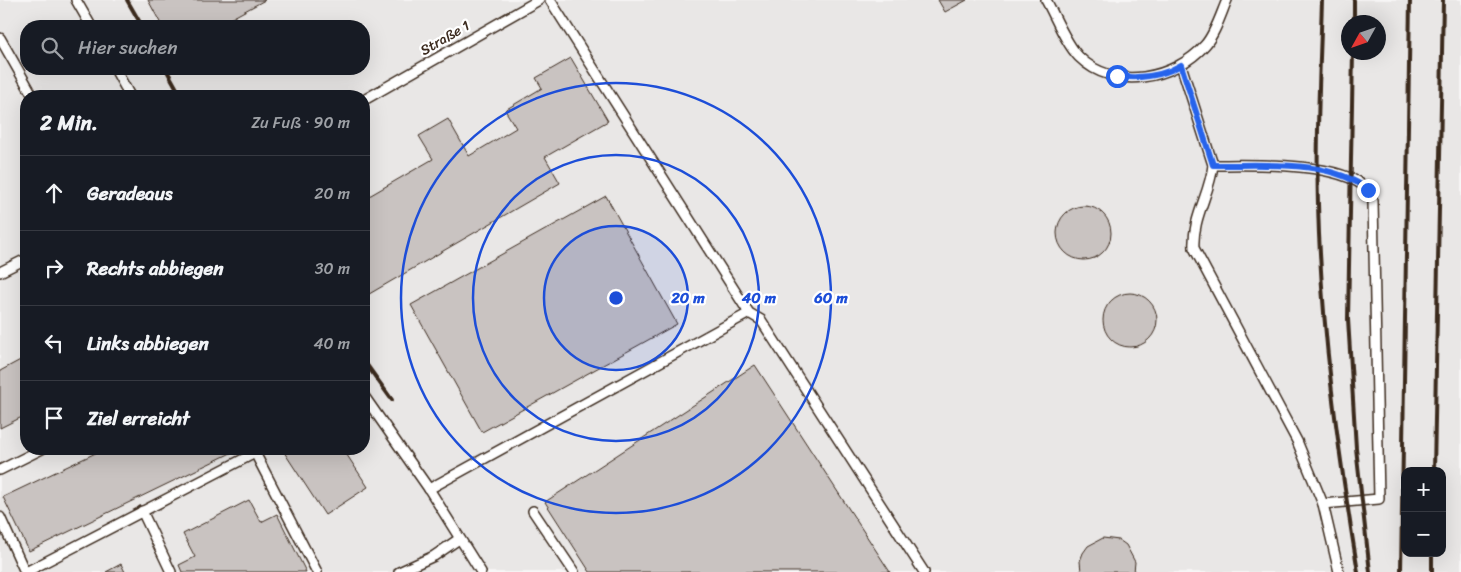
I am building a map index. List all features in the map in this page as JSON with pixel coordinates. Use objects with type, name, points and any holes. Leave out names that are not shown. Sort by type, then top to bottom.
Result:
[{"type":"lane","points":[[76,0],[88,20]]},
{"type":"lane","name":"Straße 1","points":[[370,97],[539,0]]},
{"type":"lane","points":[[550,0],[749,313],[761,320],[924,572]]},
{"type":"lane","points":[[1046,0],[1078,56],[1093,68],[1117,76],[1143,78],[1172,70],[1190,60],[1207,43],[1227,0]]},
{"type":"lane","points":[[0,38],[20,73]]},
{"type":"lane","points":[[1181,65],[1213,165],[1211,182],[1197,219],[1193,237],[1194,248],[1297,441],[1323,504],[1339,572]]},
{"type":"lane","points":[[21,75],[30,90]]},
{"type":"lane","points":[[118,75],[127,90]]},
{"type":"lane","points":[[1213,165],[1304,166],[1358,182],[1368,190],[1373,201],[1379,499],[1323,504]]},
{"type":"lane","points":[[0,272],[20,262]]},
{"type":"lane","points":[[429,489],[749,313]]},
{"type":"lane","points":[[370,405],[429,489],[481,572]]},
{"type":"lane","points":[[0,470],[30,455]]},
{"type":"lane","points":[[0,517],[26,572],[247,455]]},
{"type":"lane","points":[[256,455],[317,572]]},
{"type":"lane","points":[[533,511],[574,572]]},
{"type":"lane","points":[[142,512],[172,572]]},
{"type":"lane","points":[[399,572],[434,556],[459,539]]},
{"type":"shaded area","points":[[0,0],[1461,0],[1461,572],[0,572]]},
{"type":"building","points":[[148,0],[265,0],[228,20],[159,20]]},
{"type":"building","points":[[938,0],[967,0],[945,12]]},
{"type":"building","points":[[571,58],[608,121],[545,157],[560,183],[370,294],[370,196],[433,159],[419,136],[448,119],[469,156],[516,128],[505,110],[542,88],[536,78]]},
{"type":"building","points":[[606,196],[677,324],[482,432],[411,305]]},
{"type":"building","points":[[1079,206],[1089,206],[1099,210],[1107,218],[1111,233],[1107,248],[1099,256],[1089,260],[1079,260],[1069,256],[1061,248],[1057,238],[1057,228],[1061,218],[1069,210]]},
{"type":"building","points":[[1125,293],[1135,293],[1145,297],[1153,305],[1157,320],[1153,335],[1145,343],[1135,347],[1125,347],[1115,343],[1107,335],[1103,325],[1103,315],[1107,305],[1115,297]]},
{"type":"building","points":[[20,360],[20,418],[0,428],[0,371]]},
{"type":"building","points":[[755,365],[890,572],[590,572],[545,502]]},
{"type":"building","points":[[91,455],[227,455],[29,551],[3,497]]},
{"type":"building","points":[[286,455],[347,455],[368,487],[325,515]]},
{"type":"building","points":[[249,500],[261,522],[277,514],[306,572],[182,572],[179,565],[195,557],[183,534]]},
{"type":"building","points":[[1103,538],[1119,540],[1126,545],[1135,562],[1134,572],[1081,572],[1080,561],[1083,553],[1088,546]]},
{"type":"building","points":[[121,564],[125,572],[106,572]]},
{"type":"railway","points":[[127,0],[139,20]]},
{"type":"railway","points":[[1322,0],[1318,102],[1320,250],[1332,389],[1358,572]]},
{"type":"railway","points":[[1354,0],[1354,15]]},
{"type":"railway","points":[[1401,572],[1410,0]]},
{"type":"railway","points":[[1434,467],[1443,0]]},
{"type":"railway","points":[[1353,60],[1348,319],[1356,448],[1370,572]]},
{"type":"railway","points":[[169,75],[178,90]]},
{"type":"railway","points":[[370,369],[392,400]]},
{"type":"railway","points":[[1432,557],[1432,572]]},
{"type":"route","points":[[1117,76],[1143,78],[1172,70],[1181,65],[1213,165],[1304,166],[1358,182],[1368,190]]}]
